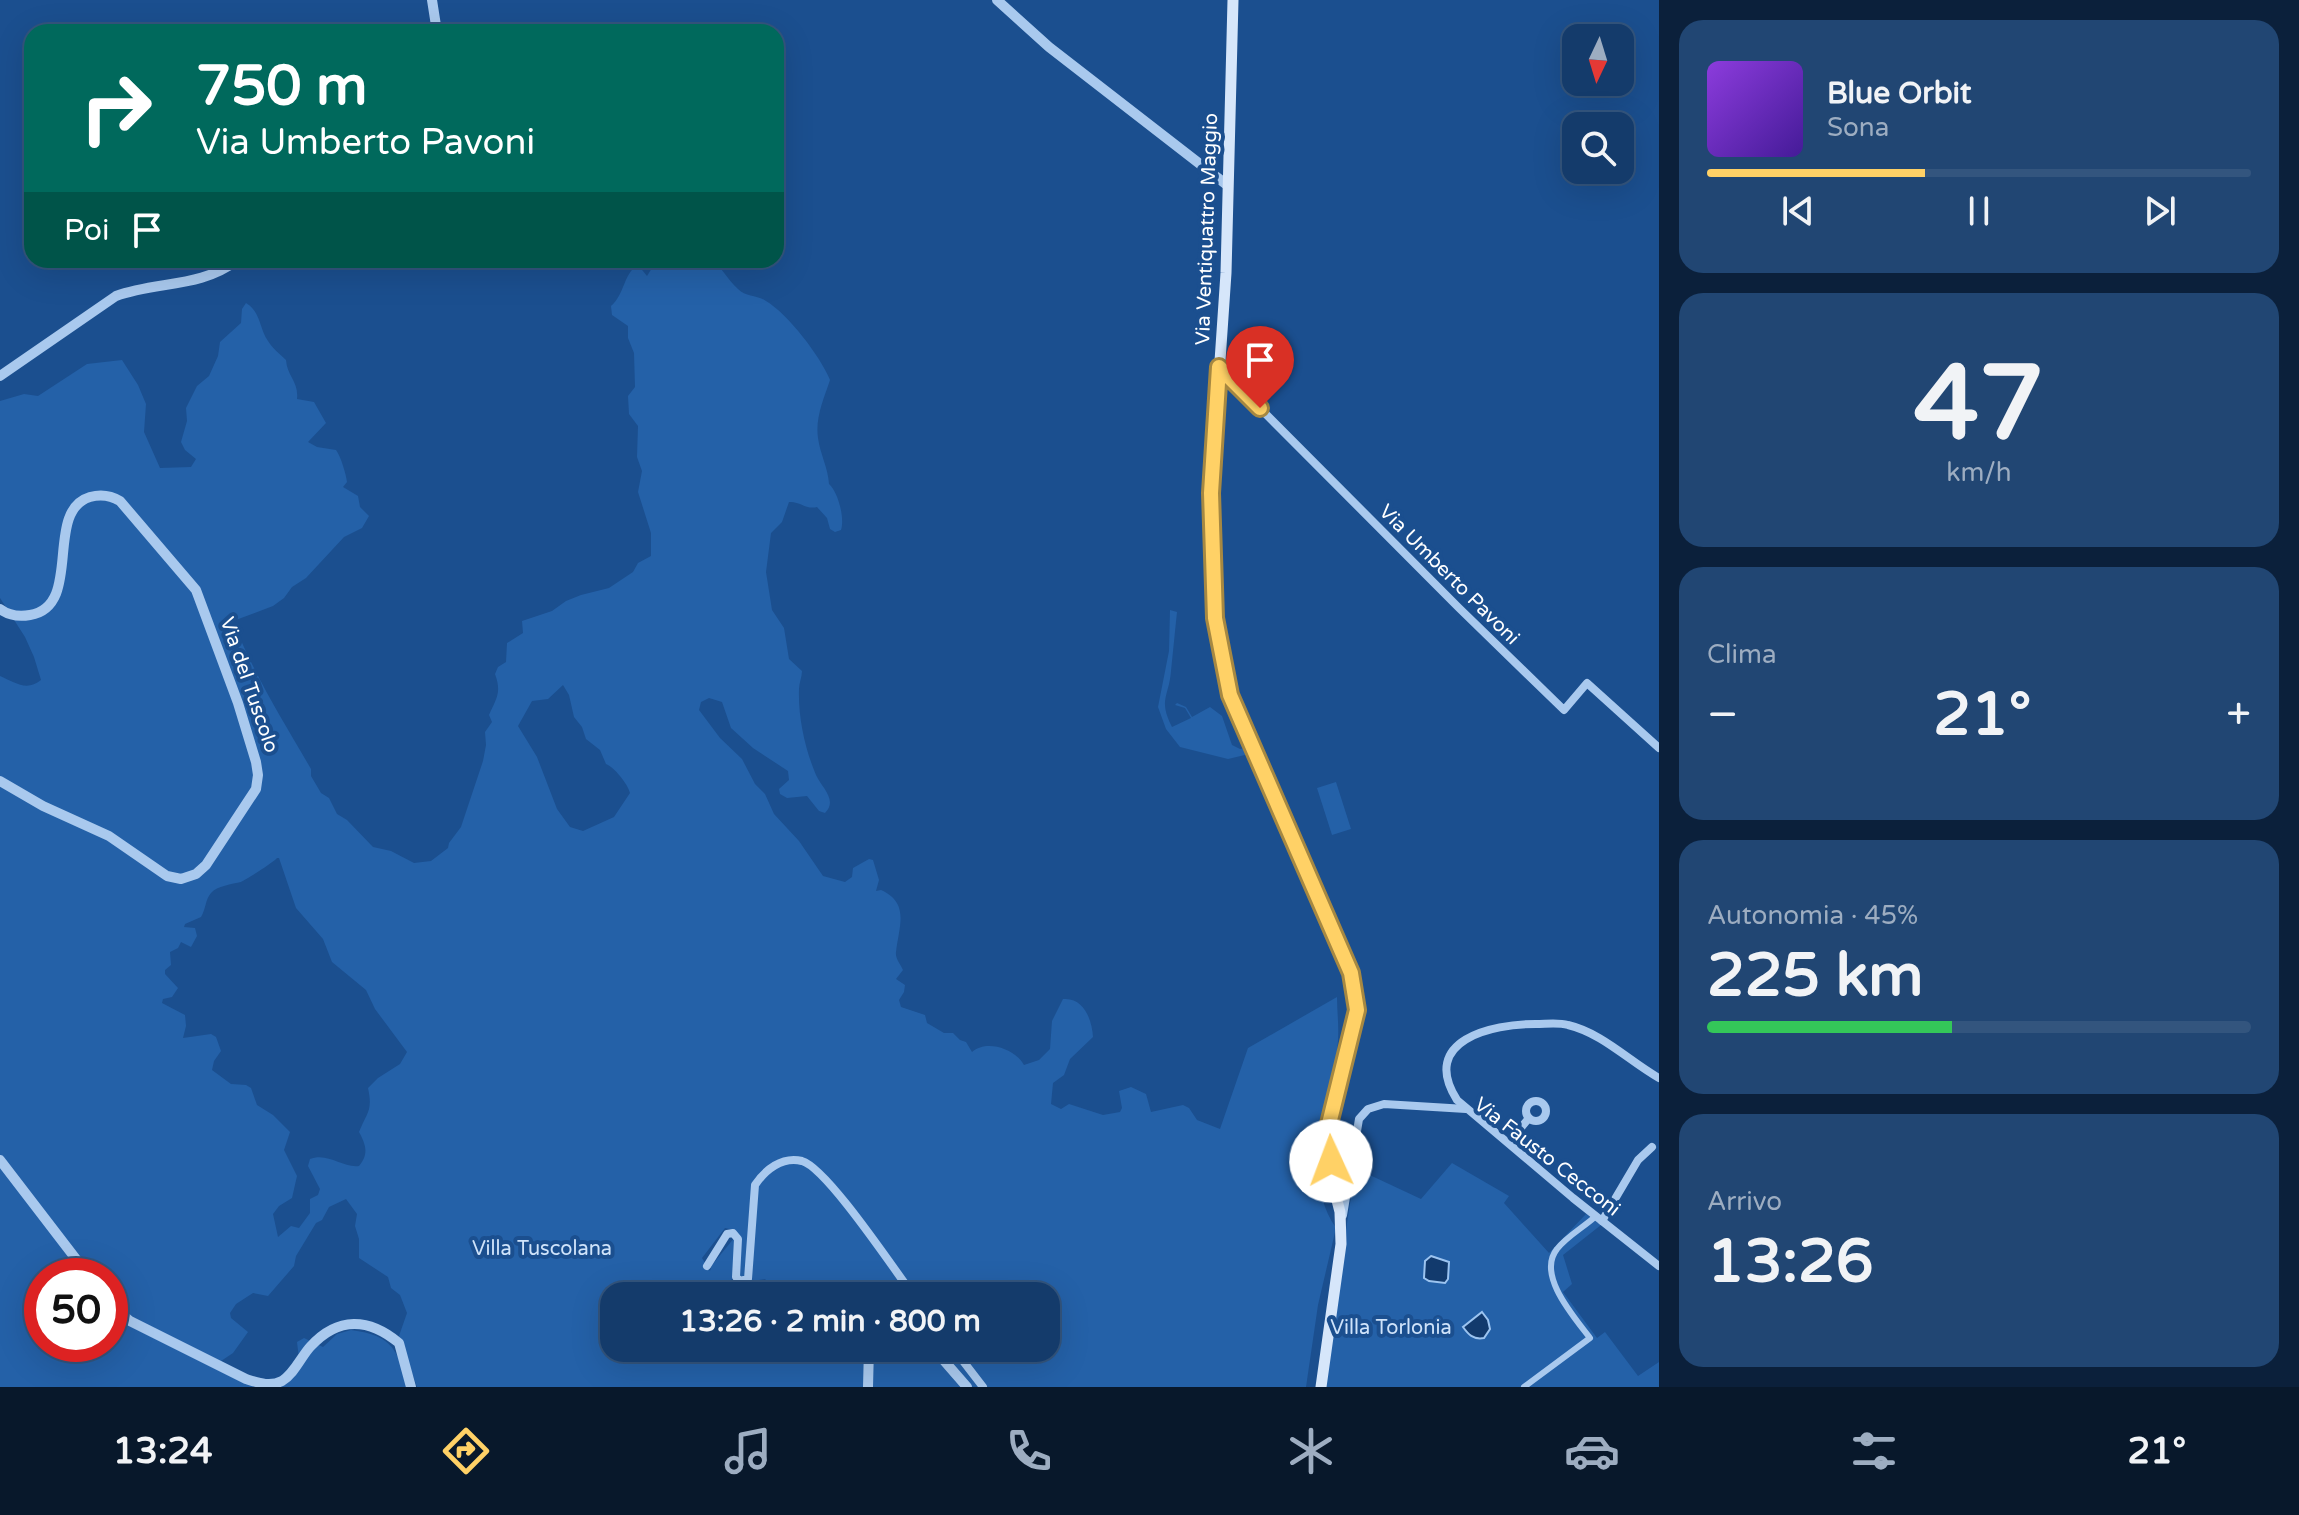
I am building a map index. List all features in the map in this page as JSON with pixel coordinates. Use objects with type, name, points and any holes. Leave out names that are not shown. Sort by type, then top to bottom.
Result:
[{"type":"main road","name":"Via Ventiquattro Maggio","points":[[1233,0],[1226,273],[1212,508],[1215,618],[1230,695],[1351,973],[1357,1010],[1329,1124],[1332,1181],[1340,1212],[1341,1244],[1321,1387]]},
{"type":"street","points":[[432,0],[436,24]]},
{"type":"street","points":[[997,0],[1049,47],[1227,185]]},
{"type":"street","points":[[0,376],[116,296],[131,290],[202,279],[225,268]]},
{"type":"street","name":"Via Umberto Pavoni","points":[[1219,367],[1564,710],[1587,683],[1659,748]]},
{"type":"street","name":"Via del Tuscolo","points":[[0,609],[5,613],[25,616],[40,612],[47,606],[57,593],[67,525],[75,505],[88,498],[105,495],[120,501],[196,590],[238,703],[258,775],[251,798],[213,857],[196,874],[181,879],[167,876],[109,836],[43,806],[0,781]]},
{"type":"street","points":[[1467,1109],[1450,1089],[1447,1067],[1452,1053],[1460,1042],[1471,1035],[1505,1026],[1568,1025],[1607,1043],[1659,1078]]},
{"type":"street","name":"Via Fausto Cecconi","points":[[1340,1231],[1359,1119],[1368,1109],[1384,1104],[1467,1109],[1659,1266]]},
{"type":"street","points":[[1509,1142],[1529,1118]]},
{"type":"street","points":[[1524,1387],[1590,1338],[1559,1294],[1552,1266],[1556,1250],[1599,1218],[1638,1160],[1652,1147]]},
{"type":"street","points":[[0,1160],[75,1258]]},
{"type":"street","points":[[707,1266],[727,1234],[733,1233],[738,1239],[736,1277],[742,1282],[748,1279],[755,1185],[763,1173],[774,1165],[788,1160],[803,1161],[826,1178],[904,1282]]},
{"type":"street","points":[[1331,1161],[1335,1173],[1346,1173],[1353,1164]]},
{"type":"street","points":[[128,1319],[246,1379],[266,1386],[283,1380],[312,1345],[331,1331],[347,1323],[371,1324],[399,1343],[411,1387]]},
{"type":"street","points":[[868,1387],[869,1362]]},
{"type":"street","points":[[945,1362],[967,1387]]},
{"type":"street","points":[[964,1362],[983,1387]]},
{"type":"green space","name":"Villa Tuscolana","points":[[634,268],[640,268],[647,276],[652,268],[720,268],[741,292],[766,301],[784,315],[811,348],[830,380],[817,431],[829,484],[840,506],[841,530],[835,532],[830,529],[827,518],[817,507],[789,502],[782,522],[771,533],[766,572],[772,610],[784,628],[789,659],[802,671],[799,689],[801,722],[812,765],[828,794],[829,808],[825,813],[819,811],[807,796],[787,798],[780,794],[779,789],[789,780],[788,771],[753,748],[731,728],[722,702],[709,698],[701,702],[699,710],[720,738],[742,759],[774,814],[799,841],[823,876],[845,882],[852,877],[853,868],[869,859],[873,860],[879,880],[876,891],[890,895],[899,908],[896,955],[903,970],[896,979],[905,985],[899,1000],[901,1007],[925,1015],[927,1023],[944,1033],[953,1033],[966,1042],[972,1052],[993,1046],[1008,1050],[1024,1065],[1039,1060],[1050,1049],[1052,1021],[1063,999],[1070,999],[1086,1011],[1093,1037],[1070,1059],[1064,1075],[1053,1083],[1051,1104],[1061,1109],[1069,1104],[1103,1115],[1120,1112],[1119,1091],[1131,1087],[1146,1094],[1151,1112],[1183,1105],[1197,1120],[1220,1129],[1248,1048],[1337,997],[1338,1040],[1319,1160],[1325,1207],[1336,1228],[1318,1305],[1306,1387],[417,1387],[399,1336],[407,1313],[400,1295],[391,1288],[388,1277],[359,1258],[355,1226],[357,1214],[346,1199],[329,1207],[322,1220],[316,1223],[296,1256],[294,1266],[268,1296],[253,1293],[236,1304],[230,1313],[231,1318],[248,1332],[233,1353],[221,1361],[251,1377],[253,1387],[0,1387],[0,676],[26,686],[41,680],[25,637],[0,598],[0,401],[24,394],[38,396],[87,364],[122,360],[146,404],[144,432],[160,468],[191,467],[196,459],[181,442],[187,421],[186,408],[197,386],[209,376],[218,356],[220,342],[241,323],[242,309],[246,303],[251,307],[270,344],[286,360],[297,399],[314,402],[326,423],[308,442],[336,450],[347,482],[343,487],[358,496],[360,507],[369,516],[362,528],[344,537],[284,598],[273,606],[233,621],[259,678],[311,769],[311,776],[321,793],[329,798],[337,814],[373,847],[391,851],[414,863],[431,861],[448,848],[461,827],[483,761],[485,732],[492,722],[489,715],[498,691],[495,674],[498,667],[506,662],[507,643],[523,633],[522,621],[552,611],[581,595],[609,588],[651,556],[651,533],[638,492],[642,471],[637,457],[638,426],[629,414],[628,396],[635,387],[634,353],[628,338],[628,326],[612,315],[611,306]],"holes":[[[563,685],[569,695],[574,717],[586,739],[600,750],[606,764],[620,776],[630,793],[614,817],[583,831],[570,827],[557,809],[537,757],[518,726],[532,701],[548,699]],[[279,858],[296,908],[323,939],[332,962],[366,990],[375,1009],[407,1052],[400,1064],[368,1088],[369,1107],[359,1132],[365,1149],[362,1162],[359,1166],[353,1166],[323,1157],[310,1159],[308,1166],[320,1189],[318,1195],[310,1199],[310,1213],[299,1228],[291,1226],[278,1237],[273,1214],[292,1198],[297,1176],[284,1150],[290,1132],[257,1105],[251,1088],[231,1084],[212,1070],[221,1051],[216,1037],[211,1034],[183,1038],[185,1015],[162,1003],[163,999],[172,997],[178,988],[165,974],[171,965],[170,952],[178,948],[181,942],[191,947],[197,936],[195,928],[184,927],[185,924],[201,917],[211,893],[241,882]],[[725,1228],[735,1230],[735,1237],[710,1271],[702,1258]]]},
{"type":"green space","points":[[1170,610],[1177,612],[1165,704],[1172,727],[1191,718],[1185,708],[1175,705],[1177,703],[1186,707],[1192,717],[1210,707],[1222,716],[1232,745],[1247,748],[1249,754],[1228,759],[1180,747],[1166,729],[1158,707],[1169,651]]},
{"type":"green space","points":[[1336,782],[1351,829],[1332,835],[1317,788]]},
{"type":"green space","name":"Villa Torlonia","points":[[1452,1163],[1509,1196],[1504,1203],[1549,1253],[1586,1214],[1601,1225],[1563,1255],[1572,1284],[1563,1292],[1597,1338],[1605,1332],[1638,1376],[1659,1362],[1659,1387],[1322,1387],[1353,1184],[1359,1170],[1421,1199]]},
{"type":"green space","points":[[351,1330],[376,1336],[391,1346],[409,1387],[281,1387],[300,1367],[297,1342],[304,1338],[323,1347],[337,1334]]},
{"type":"shaded area","points":[[1431,1256],[1449,1262],[1445,1283],[1424,1278],[1425,1261]]},
{"type":"shaded area","points":[[1482,1312],[1490,1329],[1484,1338],[1477,1338],[1463,1327]]},
{"type":"route","points":[[1260,408],[1219,367],[1211,493],[1215,618],[1230,695],[1351,973],[1357,1010],[1329,1124],[1331,1161]]}]
